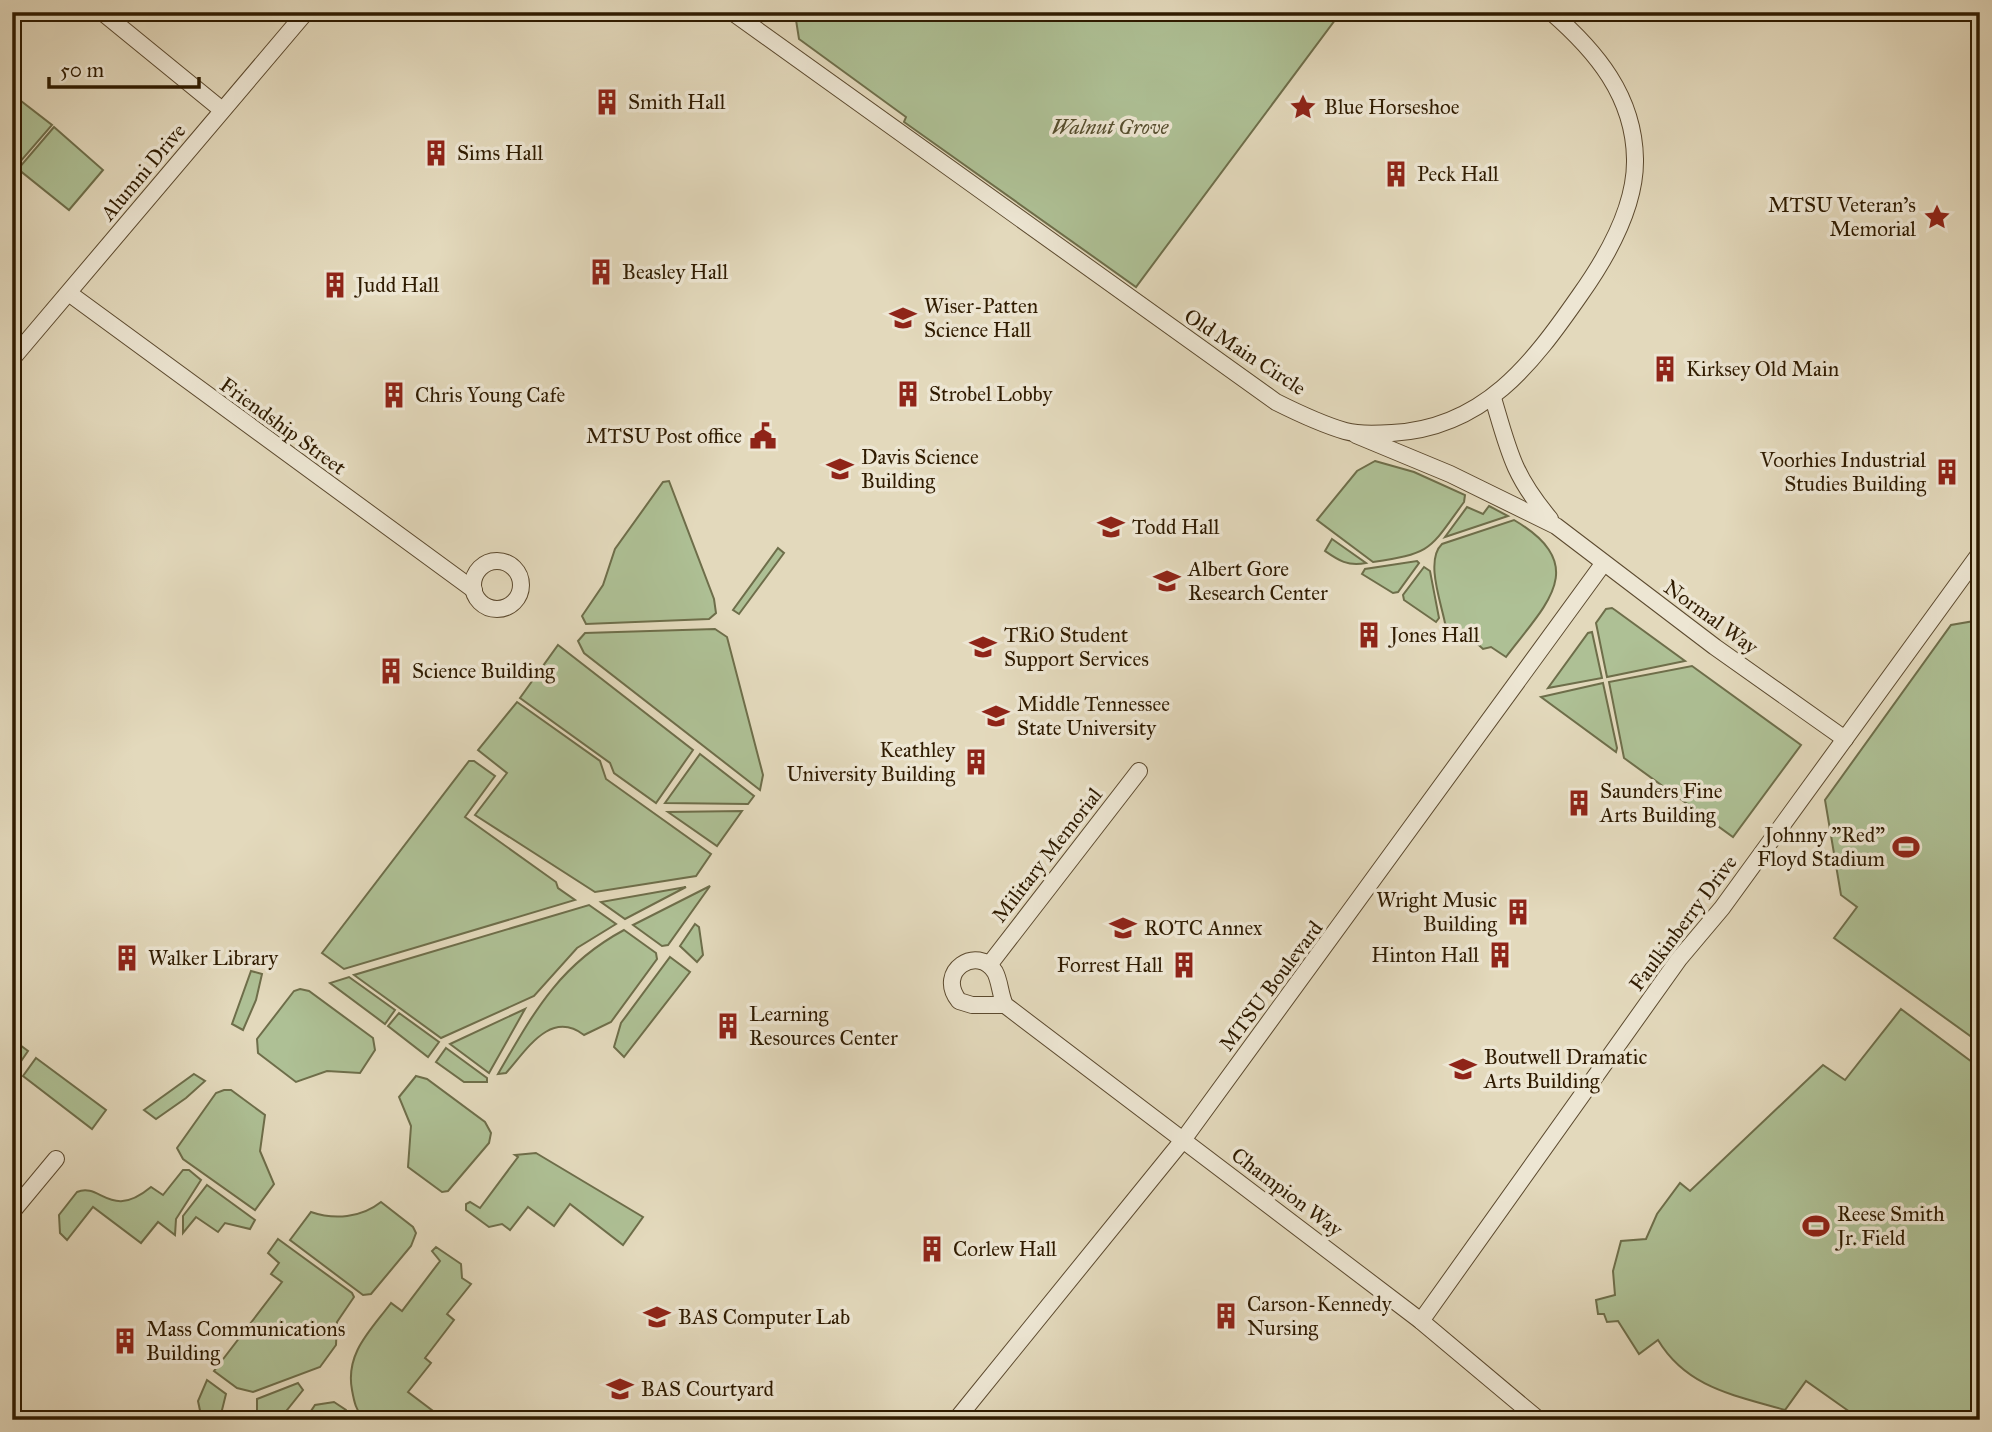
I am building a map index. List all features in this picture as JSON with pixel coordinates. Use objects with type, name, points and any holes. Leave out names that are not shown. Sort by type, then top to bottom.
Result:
[{"type":"street","points":[[102,12],[222,110]]},
{"type":"street","name":"Alumni Drive","points":[[12,359],[70,294],[306,12]]},
{"type":"street","name":"Old Main Circle","points":[[732,12],[1276,402],[1347,432],[1413,432],[1437,425],[1493,398],[1524,370],[1551,337],[1595,274],[1624,215],[1632,187],[1635,159],[1630,126],[1620,97],[1606,68],[1588,44],[1551,12]]},
{"type":"street","name":"Friendship Street","points":[[70,294],[474,590]]},
{"type":"street","name":"Normal Way","points":[[1493,398],[1511,463],[1528,493],[1556,526],[1603,564],[1845,739]]},
{"type":"street","name":"Normal Way","points":[[1347,432],[1450,474],[1556,526]]},
{"type":"street","name":"Faulkinberry Drive","points":[[1421,1321],[1679,959],[1722,908],[1980,553]]},
{"type":"street","name":"MTSU Boulevard","points":[[956,1420],[1183,1140],[1356,907],[1603,564]]},
{"type":"street","name":"Military Memorial","points":[[989,965],[1139,771]]},
{"type":"street","points":[[974,960],[989,965],[997,977],[1005,1005],[966,1004],[954,994],[952,979],[960,965],[974,960]]},
{"type":"street","name":"Champion Way","points":[[1005,1005],[1421,1321],[1539,1420]]},
{"type":"street","points":[[12,1212],[56,1160]]},
{"type":"green space","name":"Walnut Grove","points":[[800,12],[1341,12],[1136,287],[904,122],[906,117],[799,39],[796,20]]},
{"type":"green space","points":[[12,94],[52,125],[20,162],[12,156]]},
{"type":"green space","points":[[54,127],[103,170],[69,210],[18,169]]},
{"type":"green space","points":[[1375,461],[1414,472],[1465,495],[1464,502],[1436,540],[1419,552],[1373,562],[1317,520],[1357,471]]},
{"type":"green space","points":[[669,481],[714,599],[716,613],[709,619],[586,624],[582,616],[603,585],[615,549],[663,482]]},
{"type":"green space","points":[[1489,506],[1508,516],[1445,537],[1467,507],[1483,514]]},
{"type":"green space","points":[[1514,520],[1538,537],[1551,554],[1556,570],[1554,586],[1546,603],[1506,657],[1491,647],[1483,649],[1470,637],[1455,635],[1448,627],[1434,570],[1437,551],[1442,544]]},
{"type":"green space","points":[[1332,539],[1366,563],[1349,563],[1325,551]]},
{"type":"green space","points":[[778,548],[784,553],[739,614],[733,610]]},
{"type":"green space","points":[[1417,561],[1419,563],[1398,592],[1393,593],[1362,574],[1365,569]]},
{"type":"green space","points":[[1424,567],[1430,571],[1439,618],[1436,622],[1404,600],[1403,595]]},
{"type":"green space","points":[[1612,608],[1685,661],[1607,677],[1596,623],[1606,609]]},
{"type":"green space","name":"Johnny \"Red\" Floyd Stadium","points":[[1980,620],[1980,1043],[1834,938],[1857,907],[1841,895],[1825,800],[1951,625]]},
{"type":"green space","points":[[715,629],[727,637],[763,775],[760,790],[584,653],[578,641],[585,633]]},
{"type":"green space","points":[[1592,632],[1602,678],[1548,688],[1588,633]]},
{"type":"green space","points":[[558,645],[693,750],[656,803],[614,773],[610,763],[520,698]]},
{"type":"green space","points":[[1692,666],[1801,745],[1733,837],[1624,758],[1609,682]]},
{"type":"green space","points":[[1603,683],[1617,748],[1616,752],[1541,697]]},
{"type":"green space","points":[[517,702],[600,761],[606,779],[711,854],[696,876],[595,892],[475,815],[507,773],[478,750]]},
{"type":"green space","points":[[700,754],[754,796],[748,804],[665,803]]},
{"type":"green space","points":[[469,761],[474,761],[495,776],[465,817],[556,882],[558,888],[575,900],[344,969],[322,953]]},
{"type":"green space","points":[[742,811],[717,846],[668,812]]},
{"type":"green space","points":[[710,886],[668,945],[662,946],[633,925]]},
{"type":"green space","points":[[686,887],[625,919],[601,902]]},
{"type":"green space","points":[[589,905],[616,924],[577,948],[534,996],[441,1038],[354,975]]},
{"type":"green space","points":[[695,924],[699,927],[703,955],[697,962],[680,946]]},
{"type":"green space","points":[[624,930],[656,953],[657,959],[611,1022],[584,1035],[572,1028],[550,1030],[531,1044],[506,1073],[498,1074],[550,992],[582,959]]},
{"type":"green space","points":[[670,957],[690,972],[624,1057],[614,1047],[621,1023]]},
{"type":"green space","points":[[251,971],[262,974],[256,1000],[243,1030],[232,1024]]},
{"type":"green space","points":[[349,977],[395,1010],[385,1024],[330,983]]},
{"type":"green space","points":[[294,991],[309,991],[373,1038],[375,1050],[360,1073],[327,1071],[296,1082],[258,1053],[257,1039]]},
{"type":"green space","points":[[525,1009],[489,1073],[450,1044]]},
{"type":"green space","name":"Reese Smith Jr. Field","points":[[1901,1009],[1980,1068],[1980,1420],[1873,1420],[1861,1412],[1857,1417],[1806,1381],[1785,1410],[1730,1394],[1697,1379],[1670,1356],[1658,1340],[1639,1354],[1618,1321],[1607,1322],[1604,1314],[1598,1314],[1596,1300],[1615,1295],[1613,1271],[1621,1241],[1646,1239],[1657,1214],[1680,1183],[1690,1191],[1823,1065],[1845,1080]]},
{"type":"green space","points":[[399,1013],[439,1042],[428,1057],[388,1026]]},
{"type":"green space","points":[[12,1039],[28,1051],[15,1070],[12,1067]]},
{"type":"green space","points":[[446,1048],[487,1078],[487,1082],[464,1082],[436,1062]]},
{"type":"green space","points":[[36,1058],[106,1110],[92,1129],[23,1076]]},
{"type":"green space","points":[[194,1074],[205,1081],[186,1098],[156,1119],[144,1110]]},
{"type":"green space","points":[[416,1076],[427,1079],[485,1122],[491,1133],[489,1143],[448,1191],[442,1192],[408,1167],[411,1126],[399,1097]]},
{"type":"green space","points":[[231,1090],[265,1115],[260,1151],[274,1184],[255,1210],[183,1159],[177,1148],[216,1093]]},
{"type":"green space","points":[[536,1153],[643,1217],[623,1245],[570,1204],[554,1226],[528,1207],[510,1230],[502,1224],[489,1227],[466,1210],[466,1204],[470,1202],[480,1208],[518,1157],[515,1155]]},
{"type":"green space","points":[[183,1170],[189,1170],[201,1180],[176,1219],[175,1235],[158,1222],[141,1243],[93,1207],[67,1240],[60,1233],[59,1215],[77,1192],[85,1190],[116,1201],[137,1197],[151,1187],[163,1195]]},
{"type":"green space","points":[[207,1185],[255,1220],[250,1229],[225,1223],[218,1232],[196,1217],[183,1233],[183,1216]]},
{"type":"green space","points":[[381,1202],[413,1227],[416,1233],[411,1246],[371,1294],[363,1295],[290,1240],[311,1212],[347,1216],[365,1211]]},
{"type":"green space","points":[[278,1239],[354,1297],[337,1322],[336,1345],[320,1367],[253,1392],[237,1388],[214,1371],[282,1282],[271,1274],[279,1263],[268,1253]]},
{"type":"green space","points":[[436,1247],[461,1264],[462,1278],[471,1284],[447,1314],[454,1320],[425,1358],[431,1363],[408,1392],[445,1420],[364,1420],[357,1409],[352,1390],[352,1365],[356,1353],[391,1303],[402,1311],[440,1261],[432,1251]]},
{"type":"green space","points":[[207,1380],[226,1394],[222,1410],[228,1420],[202,1420],[198,1401]]},
{"type":"green space","points":[[298,1383],[303,1390],[279,1420],[251,1420],[257,1411],[257,1399]]},
{"type":"green space","points":[[334,1402],[346,1410],[351,1420],[305,1420],[315,1405]]},
{"type":"place","name":"Smith Hall","points":[[607,102]]},
{"type":"place","name":"Blue Horseshoe","points":[[1303,107]]},
{"type":"place","name":"Sims Hall","points":[[436,153]]},
{"type":"place","name":"Peck Hall","points":[[1396,174]]},
{"type":"place","name":"MTSU Veteran's Memorial","points":[[1937,217]]},
{"type":"place","name":"Beasley Hall","points":[[601,272]]},
{"type":"place","name":"Judd Hall","points":[[335,285]]},
{"type":"place","name":"Wiser-Patten Science Hall","points":[[903,318]]},
{"type":"place","name":"Kirksey Old Main","points":[[1665,369]]},
{"type":"place","name":"Strobel Lobby","points":[[908,394]]},
{"type":"place","name":"Chris Young Cafe","points":[[394,395]]},
{"type":"place","name":"MTSU Post office","points":[[763,436]]},
{"type":"place","name":"Davis Science Building","points":[[840,469]]},
{"type":"place","name":"Voorhies Industrial Studies Building","points":[[1947,472]]},
{"type":"place","name":"Todd Hall","points":[[1111,527]]},
{"type":"place","name":"Albert Gore Research Center","points":[[1167,581]]},
{"type":"place","name":"Jones Hall","points":[[1369,635]]},
{"type":"place","name":"TRiO Student Support Services","points":[[983,647]]},
{"type":"place","name":"Science Building","points":[[391,671]]},
{"type":"place","name":"Middle Tennessee State University","points":[[996,716]]},
{"type":"place","name":"Keathley University Building","points":[[976,762]]},
{"type":"place","name":"Saunders Fine Arts Building","points":[[1579,803]]},
{"type":"place","name":"Johnny \"Red\" Floyd Stadium","points":[[1906,847]]},
{"type":"place","name":"Wright Music Building","points":[[1518,912]]},
{"type":"place","name":"ROTC Annex","points":[[1123,928]]},
{"type":"place","name":"Hinton Hall","points":[[1500,955]]},
{"type":"place","name":"Walker Library","points":[[127,958]]},
{"type":"place","name":"Forrest Hall","points":[[1184,965]]},
{"type":"place","name":"Learning Resources Center","points":[[728,1026]]},
{"type":"place","name":"Boutwell Dramatic Arts Building","points":[[1463,1069]]},
{"type":"place","name":"Reese Smith Jr. Field","points":[[1816,1226]]},
{"type":"place","name":"Corlew Hall","points":[[932,1249]]},
{"type":"place","name":"Carson-Kennedy Nursing","points":[[1226,1316]]},
{"type":"place","name":"BAS Computer Lab","points":[[657,1317]]},
{"type":"place","name":"Mass Communications Building","points":[[125,1341]]},
{"type":"place","name":"BAS Courtyard","points":[[620,1389]]}]
